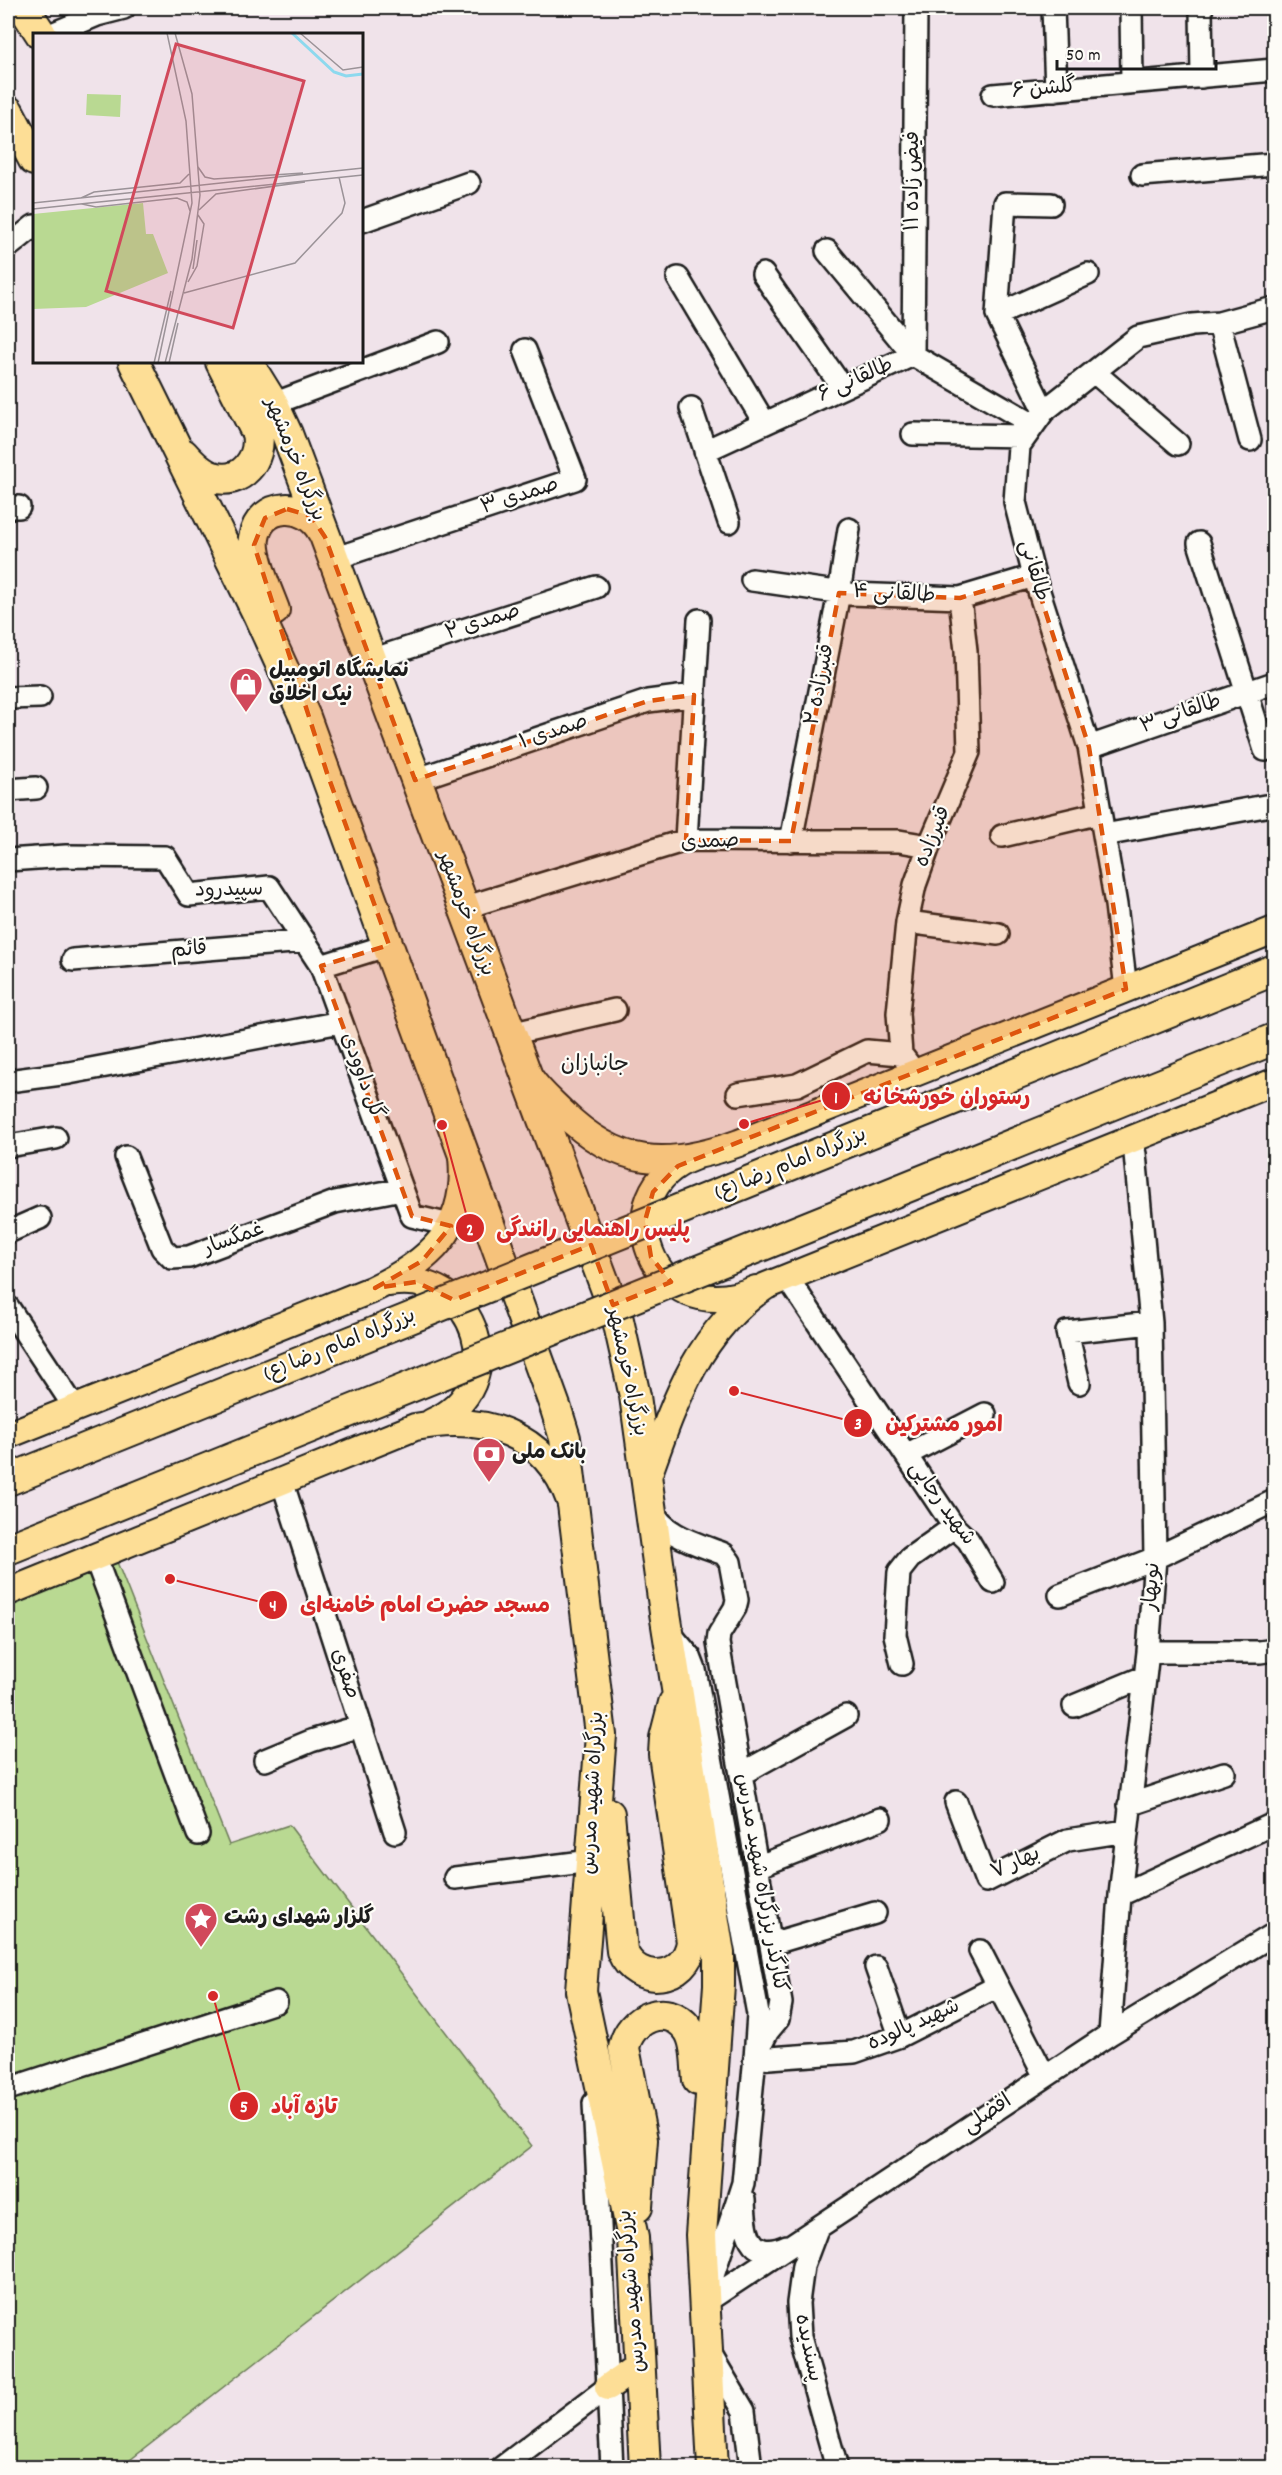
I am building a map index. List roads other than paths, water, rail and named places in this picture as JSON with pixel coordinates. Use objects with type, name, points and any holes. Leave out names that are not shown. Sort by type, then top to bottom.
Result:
[{"type":"highway","points":[[24,8],[40,33]]},
{"type":"highway","points":[[8,111],[33,158]]},
{"type":"highway","points":[[134,363],[276,650],[327,773]]},
{"type":"highway","points":[[174,442],[192,463],[204,473],[215,478],[228,479],[239,475],[253,463],[258,445],[257,433],[222,363]]},
{"type":"highway","name":"بزرگراه خرمشهر","points":[[248,363],[273,404],[287,434],[618,1320],[633,1383],[648,1490]]},
{"type":"highway","points":[[329,548],[320,525],[311,516],[300,510],[287,509],[276,511],[265,518],[258,528],[254,545],[327,773],[458,1134]]},
{"type":"highway","name":"بزرگراه امام رضا (ع)","points":[[8,1480],[1275,970]]},
{"type":"highway","points":[[8,1549],[1275,1039]]},
{"type":"highway","name":"بزرگراه شهید مدرس","points":[[458,1134],[560,1419],[567,1450],[601,1718],[601,1743],[580,1985],[634,2247],[645,2468]]},
{"type":"highway","points":[[648,1490],[719,1961],[701,2235],[713,2468]]},
{"type":"highway","points":[[601,1718],[622,1951],[628,1963],[643,1974],[654,1976],[667,1974],[678,1969],[686,1960],[692,1942],[664,1754],[665,1738],[677,1689]]},
{"type":"highway","points":[[634,2247],[642,2140],[624,2048],[630,2031],[638,2022],[649,2016],[661,2015],[679,2020],[688,2028],[694,2040],[706,2170]]},
{"type":"main road","name":"بزرگراه امام رضا (ع)","points":[[520,1062],[533,1082],[550,1100],[584,1132],[607,1148],[631,1156],[649,1158],[670,1159],[706,1153],[739,1143],[908,1063],[1126,989],[1275,930]]},
{"type":"main road","points":[[706,1153],[678,1166],[653,1192],[647,1209],[645,1227],[647,1245],[654,1262],[674,1285],[701,1298],[737,1297],[1275,1082]]},
{"type":"main road","points":[[373,1289],[403,1274],[422,1261],[438,1244],[450,1225],[459,1203],[463,1180],[463,1157],[458,1134]]},
{"type":"main road","points":[[648,1490],[680,1390],[701,1352],[745,1302],[779,1280]]},
{"type":"main road","points":[[8,1592],[419,1427],[451,1412],[470,1389],[476,1371],[478,1353],[474,1330],[458,1304],[434,1287],[416,1282],[392,1282],[373,1289]]},
{"type":"main road","name":"بزرگراه امام رضا (ع)","points":[[8,1435],[373,1289]]},
{"type":"main road","points":[[419,1427],[452,1422],[481,1424],[523,1441],[541,1456],[562,1483],[573,1510],[578,1534]]},
{"type":"main road","points":[[608,2388],[640,2364]]},
{"type":"street","points":[[54,33],[97,15],[124,8]]},
{"type":"street","name":"فیض زاده ۱۱","points":[[913,355],[916,8]]},
{"type":"street","points":[[1053,8],[1056,90]]},
{"type":"street","points":[[1131,8],[1132,82]]},
{"type":"street","points":[[1201,8],[1202,77]]},
{"type":"street","name":"گلشن ۶","points":[[993,95],[1275,70]]},
{"type":"street","points":[[1142,175],[1275,164]]},
{"type":"street","points":[[363,221],[470,183]]},
{"type":"street","points":[[1034,424],[997,315],[1005,203],[1051,204]]},
{"type":"street","points":[[8,247],[33,227]]},
{"type":"street","points":[[827,251],[913,355]]},
{"type":"street","points":[[764,274],[842,387]]},
{"type":"street","points":[[997,315],[1088,274]]},
{"type":"street","points":[[678,278],[764,422]]},
{"type":"street","points":[[913,434],[1034,424],[1138,337],[1192,325],[1219,323],[1275,308]]},
{"type":"street","points":[[1219,323],[1250,440]]},
{"type":"street","points":[[273,404],[438,342]]},
{"type":"street","name":"صمدی ۳","points":[[329,548],[575,479],[525,350]]},
{"type":"street","name":"طالقانی ۶","points":[[705,451],[913,355],[1034,424]]},
{"type":"street","points":[[1094,372],[1178,444]]},
{"type":"street","points":[[691,408],[729,522]]},
{"type":"street","name":"طالقانی","points":[[1034,424],[1019,446],[1015,502],[1034,576],[1089,747],[1116,905],[1126,989]]},
{"type":"street","name":"قنبرزاده ۲","points":[[791,841],[849,529]]},
{"type":"street","points":[[1199,543],[1264,750]]},
{"type":"street","name":"طالقانی ۴","points":[[752,580],[839,592],[960,598],[1034,576]]},
{"type":"street","name":"صمدی ۲","points":[[371,660],[596,587]]},
{"type":"street","name":"قنبرزاده","points":[[908,1063],[898,1013],[907,922],[915,885],[929,846],[969,752],[966,651],[960,598]]},
{"type":"street","points":[[686,840],[699,620]]},
{"type":"street","name":"طالقانی ۳","points":[[1089,747],[1275,683]]},
{"type":"street","name":"صمدی ۱","points":[[416,780],[648,701],[694,696]]},
{"type":"street","points":[[8,698],[40,697]]},
{"type":"street","points":[[8,790],[36,788]]},
{"type":"street","points":[[1104,835],[1265,806]]},
{"type":"street","points":[[1002,836],[1100,813]]},
{"type":"street","name":"صمدی","points":[[463,908],[686,840],[899,842],[929,846]]},
{"type":"street","name":"سپیدرود","points":[[8,860],[66,856],[165,857],[189,896],[269,887],[321,966]]},
{"type":"street","points":[[907,922],[998,934]]},
{"type":"street","name":"قائم","points":[[73,960],[305,941]]},
{"type":"street","points":[[321,966],[389,945]]},
{"type":"street","name":"گل داوودی","points":[[321,966],[412,1216],[450,1225]]},
{"type":"street","points":[[510,1034],[615,1011]]},
{"type":"street","points":[[8,1081],[69,1073],[341,1022]]},
{"type":"street","points":[[738,1094],[798,1085],[867,1051],[908,1063]]},
{"type":"street","points":[[8,1146],[56,1138]]},
{"type":"street","name":"نوبهار","points":[[1110,2034],[1126,1831],[1148,1652],[1155,1558],[1151,1323],[1135,1154],[1130,1139]]},
{"type":"street","name":"غمگسار","points":[[126,1157],[162,1248],[172,1258],[189,1257],[335,1202],[402,1189]]},
{"type":"street","points":[[8,1232],[40,1218]]},
{"type":"street","name":"شهید رجایی","points":[[779,1280],[906,1455],[954,1527],[968,1540],[993,1582]]},
{"type":"street","points":[[8,1307],[75,1408]]},
{"type":"street","points":[[1079,1383],[1067,1332],[1151,1323]]},
{"type":"street","points":[[906,1455],[985,1414]]},
{"type":"street","name":"صفری","points":[[282,1481],[395,1832]]},
{"type":"street","name":"کنارگذر بزرگراه شهید مدرس","points":[[648,1490],[655,1515],[664,1527],[724,1554],[729,1562],[736,1605],[719,1634],[718,1643],[781,2010],[755,2059],[744,2178],[704,2303]]},
{"type":"street","points":[[1060,1595],[1155,1558],[1275,1501]]},
{"type":"street","points":[[902,1664],[895,1635],[899,1572],[910,1558],[954,1527]]},
{"type":"street","points":[[95,1557],[198,1834]]},
{"type":"street","points":[[668,1630],[690,1657],[695,1670],[758,2018],[755,2059]]},
{"type":"street","points":[[1148,1652],[1275,1650]]},
{"type":"street","points":[[1074,1706],[1144,1677]]},
{"type":"street","points":[[741,1774],[846,1716]]},
{"type":"street","points":[[265,1760],[311,1741],[361,1726]]},
{"type":"street","points":[[1129,1805],[1224,1773]]},
{"type":"street","name":"بهار ۷","points":[[956,1802],[986,1881],[1068,1840],[1126,1831]]},
{"type":"street","points":[[757,1867],[880,1819]]},
{"type":"street","points":[[1120,1895],[1269,1826]]},
{"type":"street","points":[[455,1878],[591,1861]]},
{"type":"street","points":[[771,1944],[875,1912]]},
{"type":"street","name":"افضلی","points":[[704,2303],[1110,2034],[1275,1934]]},
{"type":"street","points":[[980,1951],[1045,2077]]},
{"type":"street","points":[[876,1967],[900,2036]]},
{"type":"street","name":"شهید پالوده","points":[[755,2059],[854,2052],[900,2036],[998,1986]]},
{"type":"street","points":[[8,2089],[276,2002]]},
{"type":"street","points":[[590,2030],[612,2468]]},
{"type":"street","points":[[744,2178],[745,2224],[750,2240],[757,2248],[766,2251],[779,2250],[795,2243]]},
{"type":"street","name":"پسندیده","points":[[817,2229],[803,2266],[798,2303],[801,2337],[837,2468]]},
{"type":"street","points":[[707,2348],[744,2412],[751,2468]]},
{"type":"street","points":[[501,2468],[608,2388]]},
{"type":"place","name":"نمایشگاه اتومبیل نیک اخلاق","points":[[246,713]]},
{"type":"place","name":"رستوران خورشخانه","points":[[744,1124]]},
{"type":"place","name":"پلیس راهنمایی رانندگی","points":[[442,1125]]},
{"type":"place","name":"امور مشترکین","points":[[734,1391]]},
{"type":"place","name":"بانک ملی","points":[[489,1483]]},
{"type":"place","name":"مسجد حضرت امام خامنه‌ای","points":[[170,1579]]},
{"type":"place","name":"گلزار شهدای رشت","points":[[201,1948]]},
{"type":"place","name":"تازه آباد","points":[[213,1996]]},
{"type":"district","name":"جانبازان","points":[[595,1065]]}]
